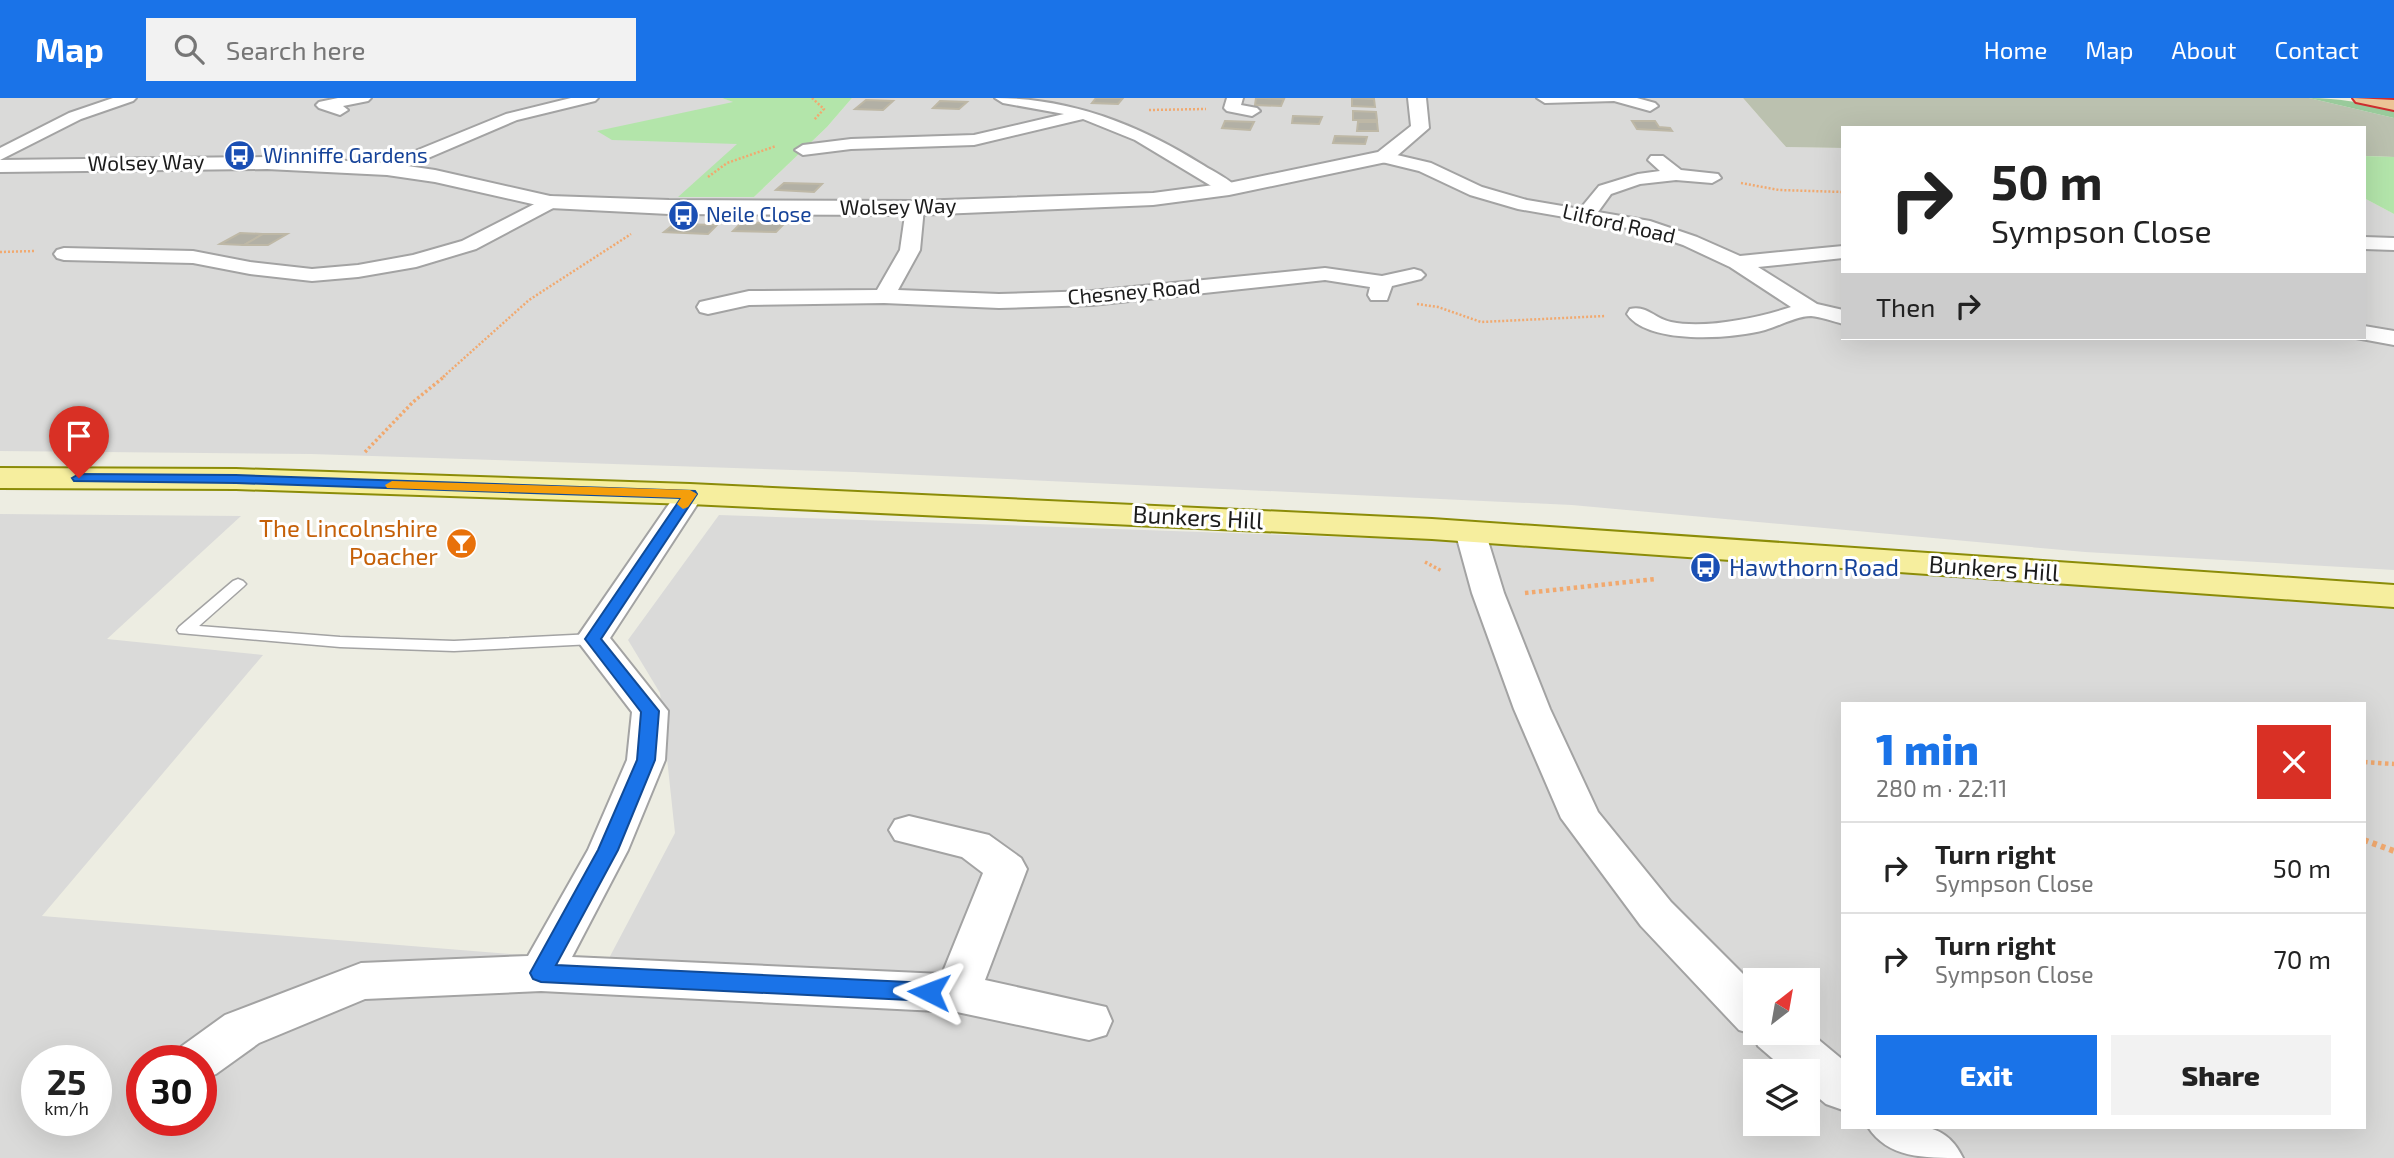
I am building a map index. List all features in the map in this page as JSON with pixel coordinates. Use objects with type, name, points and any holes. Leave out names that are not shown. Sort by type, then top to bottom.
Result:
[{"type":"highway","points":[[2362,98],[2394,105]]},
{"type":"main road","name":"Bunkers Hill","points":[[0,478],[236,479],[690,494],[1470,531],[2394,596]]},
{"type":"street","points":[[0,155],[75,116],[128,98]]},
{"type":"street","points":[[340,110],[324,105],[363,98]]},
{"type":"street","points":[[387,169],[512,117],[590,98]]},
{"type":"street","points":[[1003,98],[1039,100],[1111,124],[1174,154],[1229,189]]},
{"type":"street","name":"Wolsey Way","points":[[0,166],[267,163],[387,169],[435,176],[550,202],[669,207],[915,208],[1153,199],[1229,189],[1384,158],[1420,128],[1417,98]]},
{"type":"street","points":[[1545,98],[1608,98]]},
{"type":"street","points":[[1619,98],[1650,106]]},
{"type":"street","points":[[1214,110],[1233,103],[1252,111]]},
{"type":"street","points":[[803,150],[850,140],[975,140],[1082,115]]},
{"type":"street","name":"Lilford Road","points":[[1384,158],[1425,167],[1476,191],[1525,205],[1586,214],[1654,229],[1690,241],[1737,263],[1809,309],[1841,317]]},
{"type":"street","points":[[1657,160],[1676,175]]},
{"type":"street","points":[[1586,214],[1605,190],[1638,179],[1676,175],[1712,178]]},
{"type":"street","points":[[63,265],[101,255],[193,257],[250,268],[312,275],[358,271],[416,261],[469,245],[550,202]]},
{"type":"street","points":[[884,296],[910,250],[915,208]]},
{"type":"street","points":[[2366,243],[2394,244]]},
{"type":"street","points":[[1737,263],[1841,252]]},
{"type":"street","name":"Chesney Road","points":[[708,307],[748,292],[999,301],[1092,298],[1325,274],[1380,288],[1414,275]]},
{"type":"street","points":[[1638,314],[1656,334],[1758,325],[1809,309]]},
{"type":"street","points":[[2366,333],[2394,338]]},
{"type":"street","points":[[541,973],[608,850],[646,760],[650,711],[593,639],[690,494]]},
{"type":"street","points":[[1470,531],[1488,593],[1532,709],[1581,818],[1656,914],[1743,1004]]},
{"type":"street","points":[[909,830],[975,845],[1006,869],[957,993]]},
{"type":"street","points":[[217,1047],[242,1029],[361,981],[541,973],[957,993],[1089,1021]]},
{"type":"street","points":[[1791,1045],[1841,1087]]},
{"type":"street","points":[[1895,1129],[1937,1158]]},
{"type":"lane","points":[[237,584],[185,630],[340,642],[454,646],[593,639]]},
{"type":"path","points":[[811,124],[824,109],[812,98]]},
{"type":"path","points":[[363,454],[413,402],[483,344],[529,300],[669,207],[727,163],[772,147]]},
{"type":"path","points":[[1712,178],[1779,190],[1841,192]]},
{"type":"path","points":[[1380,288],[1480,322],[1638,314]]},
{"type":"path","points":[[2366,762],[2394,764]]},
{"type":"path","points":[[2366,841],[2394,851]]},
{"type":"shaded area","points":[[0,98],[722,98],[734,102],[740,144],[754,197],[827,127],[852,98],[1743,98],[1786,147],[1841,148],[1841,340],[2366,340],[2366,199],[2394,214],[2394,570],[2085,552],[1572,505],[854,472],[311,454],[0,451]]},
{"type":"shaded area","points":[[1743,98],[2309,98],[2394,118],[2394,157],[2366,156],[2366,126],[1841,126],[1841,148],[1786,147]]},
{"type":"shaded area","points":[[0,514],[241,516],[107,639],[263,655],[42,916],[607,962],[675,833],[660,693],[628,640],[719,515],[1429,540],[1483,539],[2394,601],[2394,1158],[0,1158]]},
{"type":"green space","points":[[722,98],[852,98],[827,127],[754,197],[678,197],[737,144],[612,140],[597,131],[733,102]]},
{"type":"green space","points":[[2309,98],[2352,101],[2394,110],[2394,118]]},
{"type":"green space","points":[[2366,156],[2394,157],[2394,214],[2366,199]]},
{"type":"building","points":[[1096,98],[1123,98],[1118,104],[1092,103]]},
{"type":"building","points":[[1256,98],[1284,99],[1281,106],[1255,105]]},
{"type":"building","points":[[1352,98],[1374,99],[1375,107],[1352,106]]},
{"type":"building","points":[[866,100],[893,101],[883,110],[855,109]]},
{"type":"building","points":[[940,101],[967,102],[959,109],[933,108]]},
{"type":"building","points":[[1353,111],[1376,112],[1377,120],[1353,120]]},
{"type":"building","points":[[1293,116],[1322,117],[1319,124],[1292,123]]},
{"type":"building","points":[[1225,121],[1254,122],[1250,130],[1222,128]]},
{"type":"building","points":[[1632,121],[1655,121],[1659,127],[1670,128],[1672,131],[1637,129]]},
{"type":"building","points":[[1358,122],[1377,122],[1378,131],[1357,131]]},
{"type":"building","points":[[1335,136],[1367,137],[1365,144],[1333,143]]},
{"type":"building","points":[[784,183],[822,184],[814,192],[776,190]]},
{"type":"building","points":[[742,222],[784,224],[776,232],[733,231]]},
{"type":"building","points":[[674,224],[717,225],[708,234],[664,232]]},
{"type":"building","points":[[240,233],[263,234],[244,245],[220,244]]},
{"type":"building","points":[[263,234],[287,234],[268,245],[244,245]]},
{"type":"slow traffic","points":[[392,485],[690,494],[683,504]]},
{"type":"place","name":"Winniffe Gardens","points":[[240,156]]},
{"type":"place","name":"Neile Close","points":[[683,215]]},
{"type":"place","name":"The Lincolnshire Poacher","points":[[461,543]]},
{"type":"place","name":"Hawthorn Road","points":[[1706,568]]},
{"type":"route","points":[[79,478],[236,479],[690,494],[593,639],[650,711],[646,760],[608,850],[541,973],[929,992]]}]
